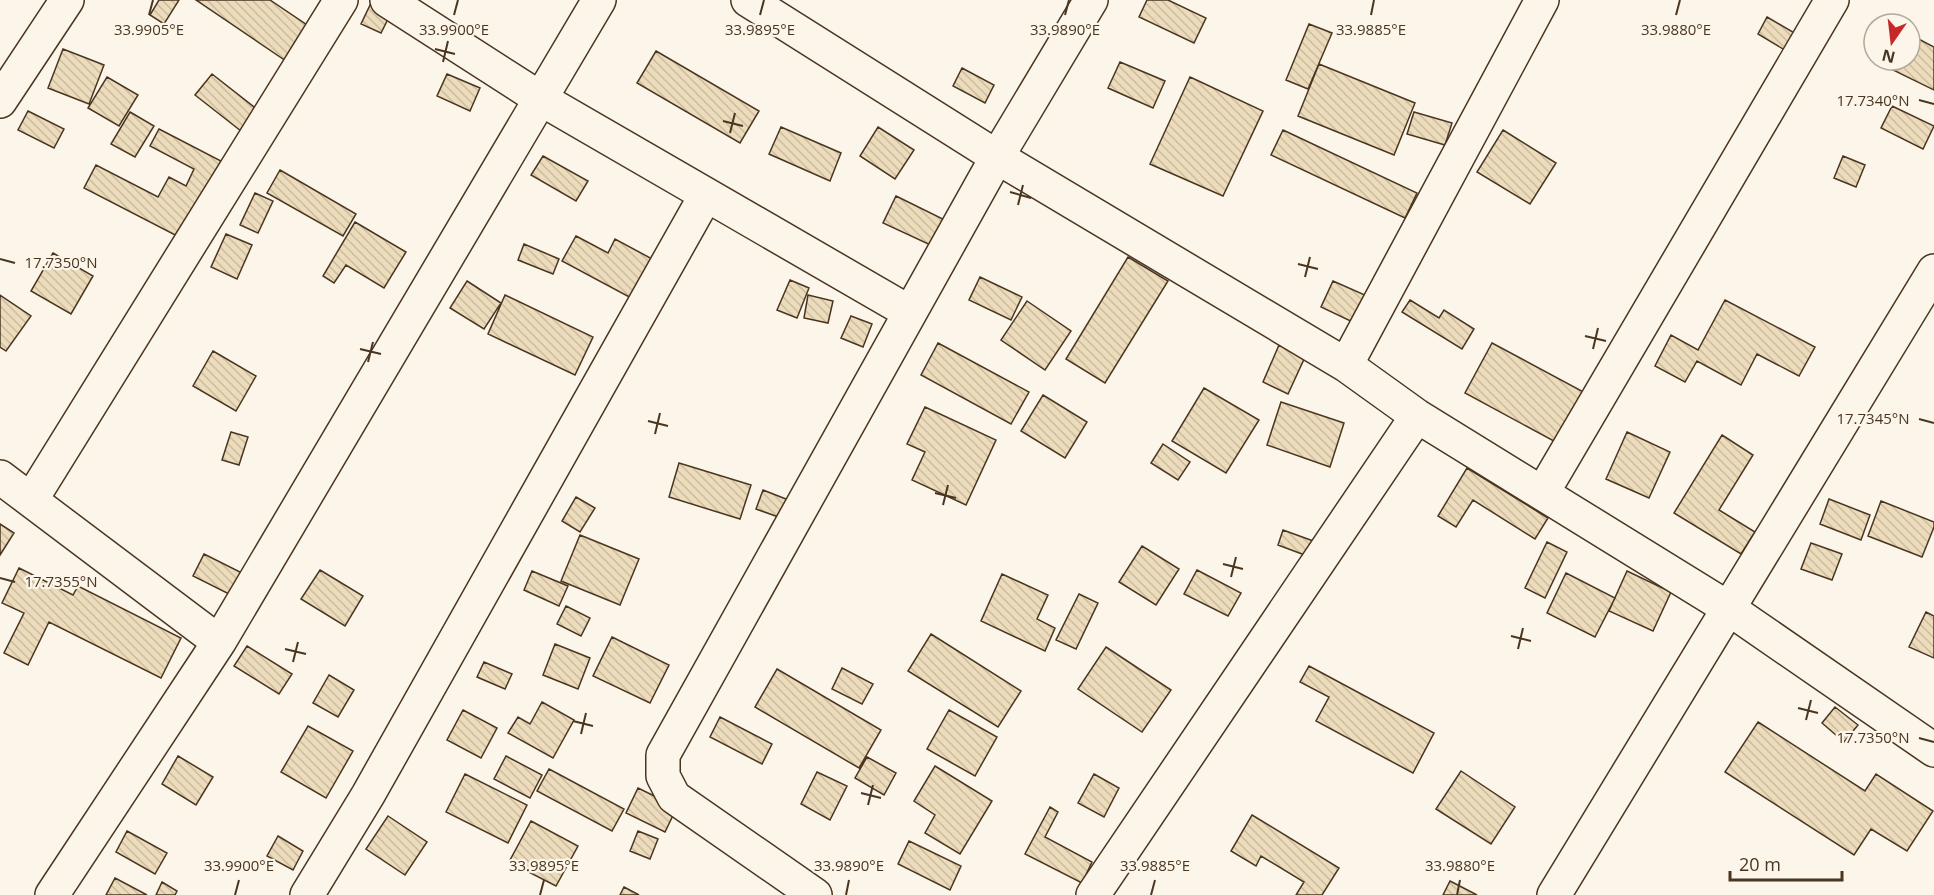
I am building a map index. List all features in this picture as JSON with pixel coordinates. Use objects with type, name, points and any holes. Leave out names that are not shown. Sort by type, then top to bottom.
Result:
[{"type":"street","points":[[0,101],[67,0]]},
{"type":"street","points":[[31,500],[341,0]]},
{"type":"street","points":[[387,0],[542,99],[909,312]]},
{"type":"street","points":[[52,895],[219,642],[599,0]]},
{"type":"street","points":[[748,0],[997,157],[1346,366],[1417,416],[1728,608],[1934,750]]},
{"type":"street","points":[[814,895],[674,797],[663,777],[663,755],[909,312],[997,157],[1091,0]]},
{"type":"street","points":[[1346,366],[1542,0]]},
{"type":"street","points":[[1542,492],[1832,0]]},
{"type":"street","points":[[307,895],[368,795],[706,195]]},
{"type":"street","points":[[1554,895],[1934,270]]},
{"type":"street","points":[[1093,895],[1417,416]]},
{"type":"street","points":[[0,477],[219,642]]},
{"type":"building","points":[[159,0],[179,0],[164,24],[150,15]]},
{"type":"building","points":[[196,0],[270,0],[310,27],[286,61]]},
{"type":"building","points":[[1147,0],[1168,0],[1206,18],[1194,43],[1139,17]]},
{"type":"building","points":[[372,1],[392,11],[381,33],[361,24]]},
{"type":"building","points":[[1767,17],[1803,38],[1793,55],[1758,34]]},
{"type":"building","points":[[1309,24],[1332,33],[1308,89],[1286,80]]},
{"type":"building","points":[[1922,41],[1934,47],[1934,90],[1897,72],[1922,72]]},
{"type":"building","points":[[63,49],[104,65],[89,104],[48,88]]},
{"type":"building","points":[[656,51],[759,111],[740,143],[637,83]]},
{"type":"building","points":[[1120,62],[1165,81],[1153,108],[1108,88]]},
{"type":"building","points":[[1319,64],[1415,103],[1394,155],[1298,116]]},
{"type":"building","points":[[962,68],[994,85],[985,103],[953,86]]},
{"type":"building","points":[[212,74],[258,110],[241,131],[195,95]]},
{"type":"building","points":[[447,74],[480,88],[470,111],[437,96]]},
{"type":"building","points":[[107,77],[138,95],[119,126],[88,108]]},
{"type":"building","points":[[1190,77],[1263,111],[1223,196],[1150,164]]},
{"type":"building","points":[[1892,106],[1934,126],[1923,149],[1881,128]]},
{"type":"building","points":[[28,111],[64,129],[54,148],[18,130]]},
{"type":"building","points":[[130,112],[154,126],[135,157],[111,144]]},
{"type":"building","points":[[1414,112],[1452,123],[1445,145],[1407,134]]},
{"type":"building","points":[[781,127],[841,153],[830,181],[769,154]]},
{"type":"building","points":[[878,127],[914,150],[895,179],[860,156]]},
{"type":"building","points":[[159,129],[221,161],[181,238],[84,188],[96,165],[158,197],[169,177],[186,186],[194,169],[150,146]]},
{"type":"building","points":[[1283,130],[1417,193],[1405,218],[1271,155]]},
{"type":"building","points":[[1503,130],[1556,163],[1530,204],[1477,172]]},
{"type":"building","points":[[543,156],[588,181],[576,201],[531,175]]},
{"type":"building","points":[[1843,156],[1865,165],[1856,187],[1834,178]]},
{"type":"building","points":[[280,170],[356,214],[343,236],[267,193]]},
{"type":"building","points":[[255,193],[273,201],[258,233],[240,225]]},
{"type":"building","points":[[896,196],[949,222],[937,248],[883,223]]},
{"type":"building","points":[[355,222],[406,252],[384,288],[346,265],[334,283],[323,276]]},
{"type":"building","points":[[226,234],[252,245],[237,279],[211,267]]},
{"type":"building","points":[[576,236],[608,253],[615,239],[654,260],[633,299],[562,261]]},
{"type":"building","points":[[524,244],[559,259],[553,274],[518,260]]},
{"type":"building","points":[[53,253],[93,276],[71,314],[31,291]]},
{"type":"building","points":[[1128,257],[1168,281],[1105,383],[1066,359]]},
{"type":"building","points":[[980,277],[1022,297],[1011,320],[969,300]]},
{"type":"building","points":[[790,280],[809,288],[797,318],[777,310]]},
{"type":"building","points":[[467,281],[501,303],[484,329],[450,308]]},
{"type":"building","points":[[1333,281],[1374,299],[1361,326],[1321,307]]},
{"type":"building","points":[[0,295],[31,316],[6,351],[0,347]]},
{"type":"building","points":[[505,295],[593,337],[575,375],[488,334]]},
{"type":"building","points":[[808,295],[833,301],[828,323],[804,318]]},
{"type":"building","points":[[1410,300],[1439,318],[1444,310],[1474,329],[1462,349],[1402,312]]},
{"type":"building","points":[[1725,300],[1815,347],[1799,376],[1757,354],[1741,385],[1697,361],[1685,382],[1655,366],[1671,335],[1698,350]]},
{"type":"building","points":[[1027,301],[1071,331],[1045,370],[1001,340]]},
{"type":"building","points":[[851,316],[872,324],[863,347],[841,338]]},
{"type":"building","points":[[938,343],[1029,392],[1011,424],[921,375]]},
{"type":"building","points":[[1492,343],[1591,396],[1563,446],[1465,393]]},
{"type":"building","points":[[1279,345],[1305,357],[1288,394],[1263,382]]},
{"type":"building","points":[[213,351],[256,376],[236,411],[193,386]]},
{"type":"building","points":[[1204,388],[1259,420],[1226,473],[1172,441]]},
{"type":"building","points":[[1043,395],[1087,422],[1065,458],[1021,431]]},
{"type":"building","points":[[1281,402],[1344,423],[1330,467],[1267,445]]},
{"type":"building","points":[[925,407],[996,440],[966,505],[912,480],[925,452],[907,444]]},
{"type":"building","points":[[231,432],[248,437],[239,465],[222,460]]},
{"type":"building","points":[[1627,432],[1670,452],[1649,498],[1606,479]]},
{"type":"building","points":[[1722,435],[1753,455],[1719,510],[1755,532],[1741,554],[1674,513]]},
{"type":"building","points":[[1163,444],[1190,462],[1178,480],[1151,463]]},
{"type":"building","points":[[679,463],[751,485],[740,519],[669,497]]},
{"type":"building","points":[[1467,468],[1548,518],[1535,539],[1473,500],[1456,527],[1438,516]]},
{"type":"building","points":[[763,490],[791,501],[784,519],[756,509]]},
{"type":"building","points":[[576,497],[595,508],[580,532],[562,521]]},
{"type":"building","points":[[1829,499],[1870,515],[1861,540],[1820,524]]},
{"type":"building","points":[[1881,501],[1934,522],[1922,557],[1868,536]]},
{"type":"building","points":[[0,524],[14,533],[0,555]]},
{"type":"building","points":[[1283,530],[1316,542],[1310,557],[1278,545]]},
{"type":"building","points":[[580,535],[639,559],[620,605],[561,581]]},
{"type":"building","points":[[1547,542],[1567,552],[1545,598],[1525,588]]},
{"type":"building","points":[[1811,543],[1842,554],[1832,580],[1801,569]]},
{"type":"building","points":[[1142,546],[1179,569],[1156,605],[1119,582]]},
{"type":"building","points":[[204,554],[254,579],[243,601],[193,576]]},
{"type":"building","points":[[19,568],[73,595],[78,586],[181,638],[161,678],[49,622],[28,665],[4,653],[24,613],[2,603]]},
{"type":"building","points":[[320,570],[363,596],[345,626],[301,599]]},
{"type":"building","points":[[1197,570],[1241,593],[1228,616],[1184,594]]},
{"type":"building","points":[[532,571],[568,586],[559,606],[524,590]]},
{"type":"building","points":[[1627,571],[1671,592],[1653,631],[1609,611]]},
{"type":"building","points":[[1566,573],[1615,598],[1595,637],[1547,613]]},
{"type":"building","points":[[1002,574],[1048,595],[1037,619],[1055,628],[1045,651],[981,621]]},
{"type":"building","points":[[1079,594],[1098,603],[1076,649],[1056,640]]},
{"type":"building","points":[[566,606],[590,618],[581,636],[557,624]]},
{"type":"building","points":[[1926,612],[1934,616],[1934,658],[1909,647]]},
{"type":"building","points":[[931,634],[1021,691],[998,727],[908,671]]},
{"type":"building","points":[[612,637],[669,665],[650,703],[593,676]]},
{"type":"building","points":[[555,644],[590,658],[578,689],[543,675]]},
{"type":"building","points":[[247,646],[292,674],[279,694],[234,666]]},
{"type":"building","points":[[1106,647],[1171,690],[1142,732],[1078,689]]},
{"type":"building","points":[[484,662],[512,674],[505,689],[477,677]]},
{"type":"building","points":[[1309,666],[1434,733],[1413,773],[1316,721],[1329,697],[1300,682]]},
{"type":"building","points":[[842,668],[873,684],[862,704],[832,689]]},
{"type":"building","points":[[777,669],[881,730],[859,768],[755,707]]},
{"type":"building","points":[[329,675],[354,690],[338,717],[313,703]]},
{"type":"building","points":[[542,702],[574,720],[553,758],[508,733],[518,717],[530,724]]},
{"type":"building","points":[[1835,707],[1858,725],[1844,742],[1822,723]]},
{"type":"building","points":[[463,710],[497,728],[481,758],[447,740]]},
{"type":"building","points":[[949,710],[997,737],[975,776],[927,749]]},
{"type":"building","points":[[720,717],[772,744],[762,764],[710,737]]},
{"type":"building","points":[[1758,722],[1865,791],[1876,774],[1933,811],[1907,851],[1871,829],[1854,855],[1725,772]]},
{"type":"building","points":[[308,726],[353,751],[326,798],[281,772]]},
{"type":"building","points":[[178,756],[213,777],[196,805],[162,784]]},
{"type":"building","points":[[506,756],[542,775],[530,798],[494,779]]},
{"type":"building","points":[[867,757],[896,773],[884,795],[855,778]]},
{"type":"building","points":[[935,766],[992,801],[960,854],[925,833],[935,815],[914,801]]},
{"type":"building","points":[[549,769],[624,809],[612,831],[537,791]]},
{"type":"building","points":[[1461,771],[1515,807],[1491,844],[1436,809]]},
{"type":"building","points":[[817,772],[847,786],[830,820],[801,804]]},
{"type":"building","points":[[465,774],[527,805],[508,843],[446,812]]},
{"type":"building","points":[[1094,774],[1119,788],[1104,817],[1078,803]]},
{"type":"building","points":[[638,788],[677,807],[665,832],[626,813]]},
{"type":"building","points":[[1050,807],[1058,812],[1045,837],[1092,862],[1082,883],[1025,854]]},
{"type":"building","points":[[1252,815],[1339,868],[1322,895],[1296,895],[1304,882],[1261,856],[1256,866],[1231,851]]},
{"type":"building","points":[[388,816],[427,842],[405,875],[366,849]]},
{"type":"building","points":[[531,821],[578,846],[556,886],[509,862]]},
{"type":"building","points":[[127,831],[167,853],[155,874],[116,852]]},
{"type":"building","points":[[638,831],[658,839],[650,859],[630,851]]},
{"type":"building","points":[[278,836],[303,851],[293,870],[267,856]]},
{"type":"building","points":[[909,841],[961,866],[950,890],[898,864]]},
{"type":"building","points":[[115,878],[147,895],[106,895]]},
{"type":"building","points":[[1450,881],[1477,895],[1443,895]]},
{"type":"building","points":[[162,882],[177,891],[175,895],[156,895]]},
{"type":"building","points":[[624,887],[639,895],[620,895]]}]
